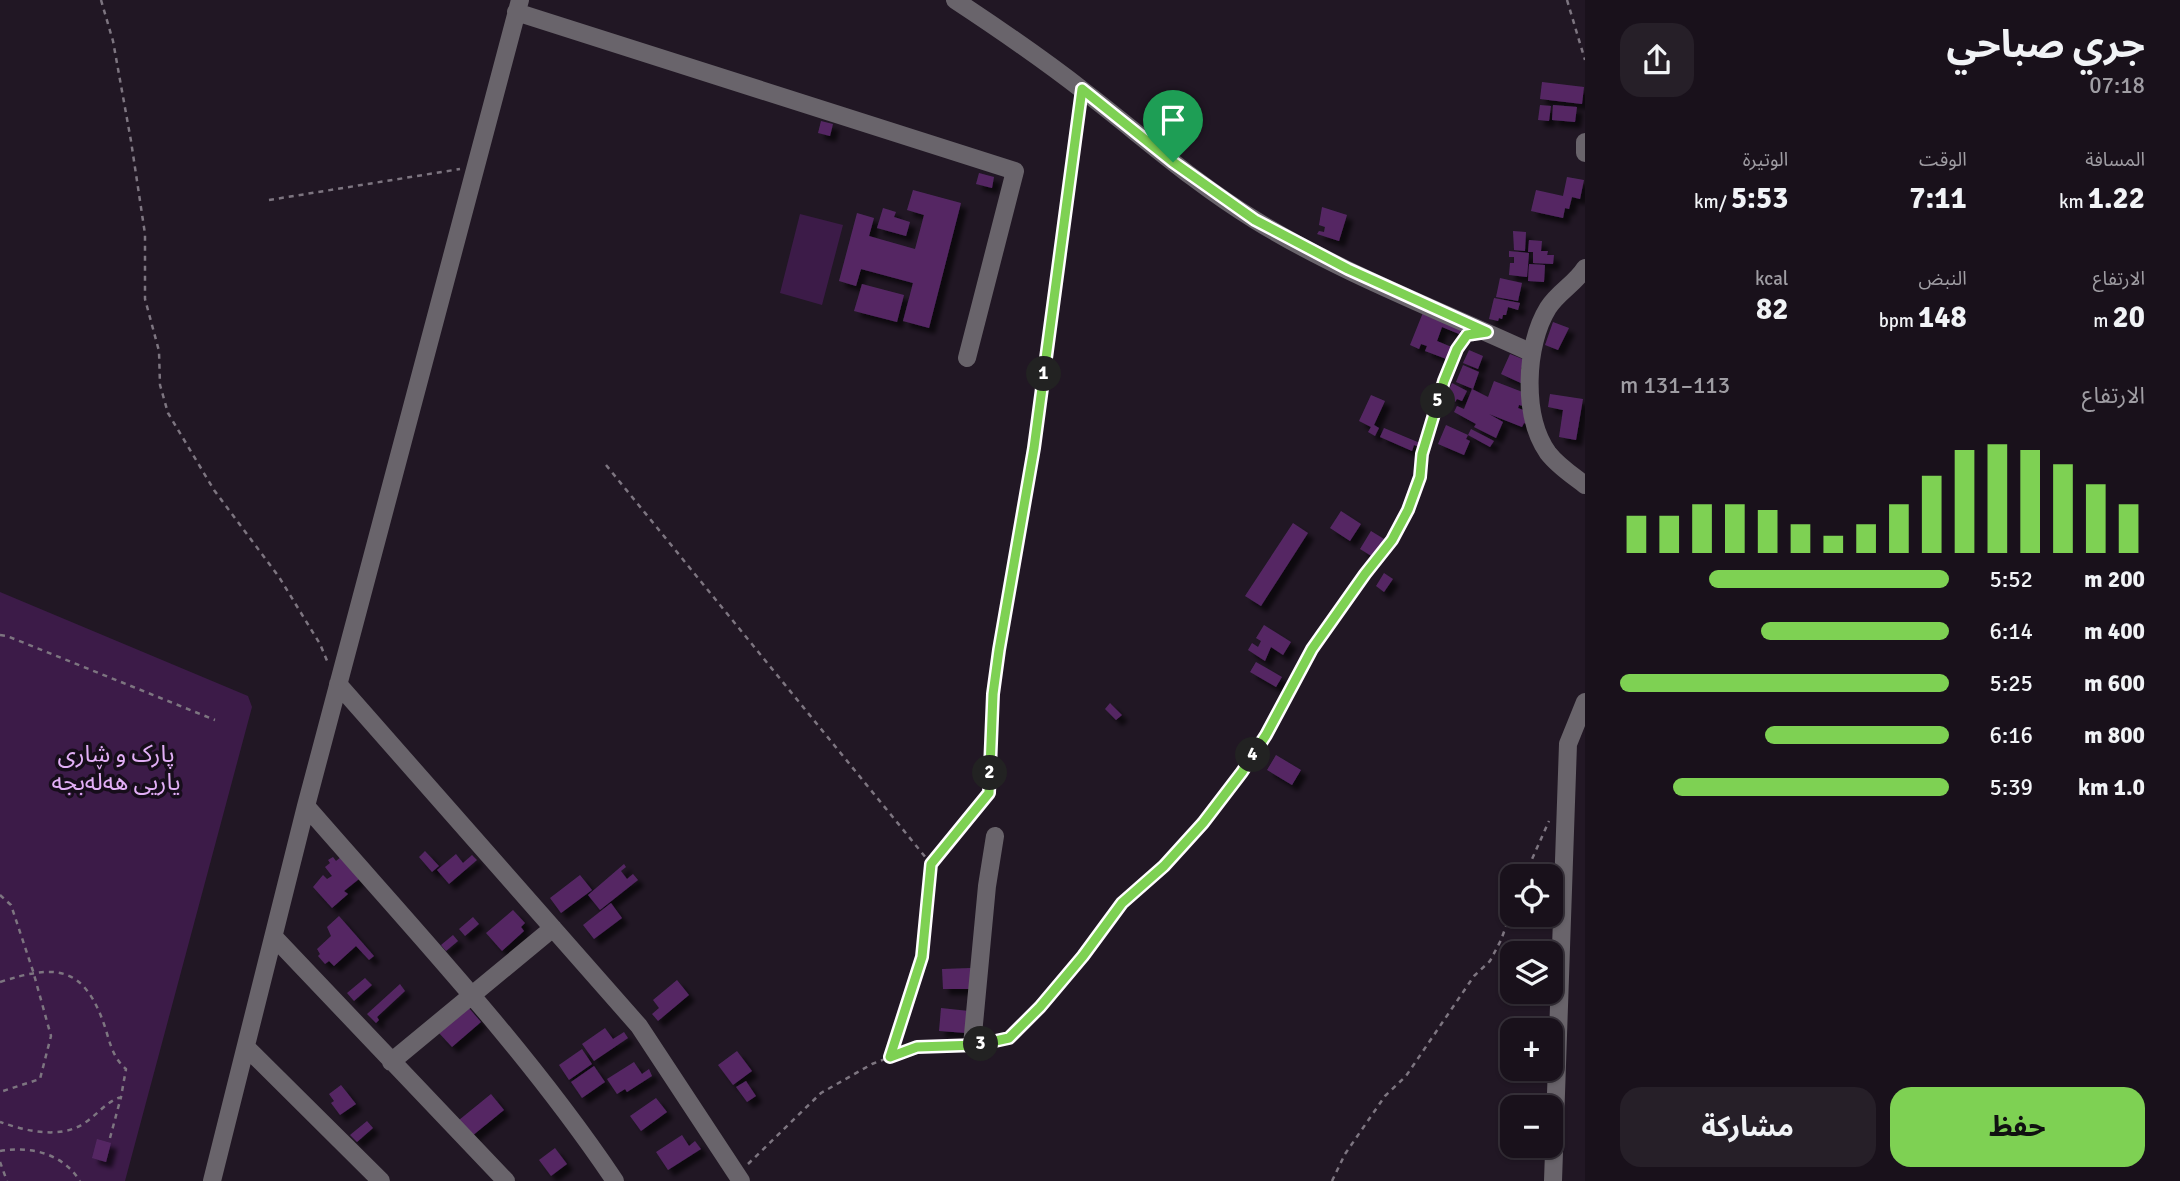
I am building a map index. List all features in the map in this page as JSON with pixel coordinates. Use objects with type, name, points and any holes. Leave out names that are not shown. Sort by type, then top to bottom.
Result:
[{"type":"street","points":[[955,0],[1013,38],[1173,162],[1255,220],[1348,269],[1532,353]]},
{"type":"street","points":[[218,1177],[246,1046],[306,806],[518,6],[1015,171],[967,358]]},
{"type":"street","points":[[1585,142],[1585,153]]},
{"type":"street","points":[[1585,268],[1575,282],[1555,297],[1535,336],[1530,391],[1535,424],[1547,452],[1562,468],[1585,485]]},
{"type":"street","points":[[338,684],[639,1026],[739,1178]]},
{"type":"street","points":[[1553,1181],[1568,744],[1585,702]]},
{"type":"street","points":[[306,806],[576,1122],[615,1181]]},
{"type":"street","points":[[972,1045],[987,886],[995,836]]},
{"type":"street","points":[[391,1062],[553,928]]},
{"type":"street","points":[[274,937],[506,1181]]},
{"type":"street","points":[[246,1046],[381,1181]]},
{"type":"path","points":[[101,0],[113,41],[131,141],[145,234],[145,299],[159,351],[160,385],[168,413],[214,491],[279,576],[320,644],[338,684]]},
{"type":"path","points":[[1567,0],[1585,60]]},
{"type":"path","points":[[890,1057],[922,957],[931,864],[989,793],[993,694],[1030,472],[1082,89]]},
{"type":"path","points":[[269,200],[477,166]]},
{"type":"path","points":[[739,1178],[821,1093],[872,1064],[917,1047],[972,1045],[1009,1038],[1040,1007],[1083,956],[1122,903],[1164,866],[1203,823],[1266,735],[1312,649],[1392,540],[1408,510],[1420,477],[1429,426],[1457,349],[1467,335],[1487,332]]},
{"type":"path","points":[[606,465],[931,864]]},
{"type":"path","points":[[0,635],[215,720]]},
{"type":"path","points":[[1530,864],[1551,816]]},
{"type":"path","points":[[0,895],[11,905],[51,1036],[40,1079],[0,1092]]},
{"type":"path","points":[[1332,1181],[1345,1154],[1385,1096],[1406,1076],[1474,976],[1490,961],[1506,927]]},
{"type":"path","points":[[0,982],[33,971],[55,971],[74,978],[88,994],[101,1017],[118,1062],[126,1069],[110,1138]]},
{"type":"path","points":[[0,1122],[21,1129],[48,1133],[76,1128],[87,1122],[109,1101],[121,1097]]},
{"type":"path","points":[[0,1151],[19,1148],[41,1152],[62,1162],[80,1181]]},
{"type":"path","points":[[0,1162],[7,1181]]},
{"type":"green space","points":[[800,214],[843,225],[822,305],[780,293]]},
{"type":"green space","name":"پارک و شاری یاریی ھەڵەبجە","points":[[0,592],[248,696],[252,707],[125,1181],[0,1181]]},
{"type":"building","points":[[1542,82],[1584,87],[1582,104],[1540,99]]},
{"type":"building","points":[[1540,105],[1551,106],[1549,121],[1538,120]]},
{"type":"building","points":[[1553,105],[1577,107],[1575,122],[1552,120]]},
{"type":"building","points":[[821,121],[833,124],[830,136],[818,133]]},
{"type":"building","points":[[979,173],[994,177],[992,188],[976,184]]},
{"type":"building","points":[[1567,177],[1584,180],[1580,199],[1572,197],[1569,209],[1565,208],[1563,218],[1531,211],[1536,190],[1563,196]]},
{"type":"building","points":[[913,190],[961,203],[929,328],[903,321],[913,283],[861,269],[856,286],[839,281],[857,213],[874,218],[869,236],[915,249],[924,215],[907,210]]},
{"type":"building","points":[[1322,207],[1347,215],[1339,241],[1317,234],[1319,231],[1324,232],[1325,227],[1319,225]]},
{"type":"building","points":[[883,208],[896,212],[894,217],[910,222],[906,236],[877,228]]},
{"type":"building","points":[[1513,231],[1526,232],[1525,251],[1514,250]]},
{"type":"building","points":[[1529,240],[1542,241],[1541,251],[1554,255],[1553,264],[1533,263],[1533,252],[1528,252]]},
{"type":"building","points":[[1509,251],[1529,253],[1527,277],[1509,275],[1510,263],[1514,263],[1514,257],[1509,257]]},
{"type":"building","points":[[1529,264],[1545,265],[1544,282],[1528,281]]},
{"type":"building","points":[[1500,278],[1522,283],[1518,301],[1496,297]]},
{"type":"building","points":[[862,284],[904,295],[897,322],[854,311]]},
{"type":"building","points":[[1494,298],[1520,303],[1518,310],[1508,307],[1502,319],[1489,319]]},
{"type":"building","points":[[1424,310],[1463,325],[1459,334],[1442,327],[1437,341],[1454,348],[1449,360],[1425,351],[1427,346],[1421,344],[1419,349],[1410,345]]},
{"type":"building","points":[[1553,322],[1569,328],[1558,350],[1545,345]]},
{"type":"building","points":[[1469,350],[1483,356],[1478,369],[1463,363]]},
{"type":"building","points":[[1510,354],[1525,360],[1521,369],[1528,373],[1523,384],[1501,374]]},
{"type":"building","points":[[1463,365],[1479,372],[1473,389],[1456,382]]},
{"type":"building","points":[[1494,381],[1525,393],[1524,406],[1519,405],[1518,408],[1528,412],[1529,425],[1524,423],[1522,427],[1489,414],[1503,422],[1496,438],[1474,427],[1476,424],[1454,412],[1457,406],[1464,409],[1472,389],[1488,397]]},
{"type":"building","points":[[1452,383],[1467,391],[1462,401],[1457,399],[1455,402],[1447,394]]},
{"type":"building","points":[[1550,394],[1583,399],[1576,440],[1559,437],[1563,410],[1548,407]]},
{"type":"building","points":[[1371,395],[1385,401],[1374,425],[1379,428],[1375,436],[1368,432],[1371,427],[1359,421]]},
{"type":"building","points":[[1446,425],[1468,435],[1466,439],[1470,441],[1464,455],[1438,444]]},
{"type":"building","points":[[1384,428],[1420,443],[1419,447],[1414,445],[1412,451],[1380,437]]},
{"type":"building","points":[[1471,429],[1494,441],[1490,447],[1468,435]]},
{"type":"building","points":[[1341,511],[1361,524],[1350,541],[1330,528]]},
{"type":"building","points":[[1293,523],[1308,533],[1261,606],[1245,596]]},
{"type":"building","points":[[1371,531],[1384,539],[1373,557],[1360,549]]},
{"type":"building","points":[[1384,573],[1393,579],[1384,592],[1376,586]]},
{"type":"building","points":[[1264,625],[1291,642],[1283,655],[1271,647],[1265,661],[1248,650],[1252,643],[1258,647],[1261,641],[1256,638]]},
{"type":"building","points":[[1256,662],[1282,677],[1276,687],[1250,672]]},
{"type":"building","points":[[1110,703],[1122,715],[1116,720],[1105,709]]},
{"type":"building","points":[[1276,755],[1301,770],[1292,785],[1267,770]]},
{"type":"building","points":[[425,851],[439,866],[432,872],[419,857]]},
{"type":"building","points":[[456,854],[463,863],[472,855],[477,860],[449,884],[437,870]]},
{"type":"building","points":[[333,857],[336,861],[341,857],[359,879],[344,891],[348,894],[332,908],[313,887],[323,875],[327,879],[332,876],[325,867]]},
{"type":"building","points":[[624,864],[626,867],[621,871],[627,879],[633,874],[638,880],[600,910],[588,895]]},
{"type":"building","points":[[580,875],[592,890],[561,913],[550,898]]},
{"type":"building","points":[[611,903],[622,918],[594,939],[583,925]]},
{"type":"building","points":[[513,910],[525,923],[521,927],[524,931],[502,951],[486,933]]},
{"type":"building","points":[[339,916],[374,956],[369,960],[356,946],[334,966],[329,961],[325,964],[318,956],[320,954],[317,949],[331,936],[327,927]]},
{"type":"building","points":[[473,917],[479,924],[465,936],[459,929]]},
{"type":"building","points":[[453,935],[458,941],[446,951],[441,945]]},
{"type":"building","points":[[971,968],[971,989],[943,989],[942,969]]},
{"type":"building","points":[[365,978],[372,985],[354,1001],[347,993]]},
{"type":"building","points":[[677,980],[689,995],[658,1021],[652,1014],[659,1008],[653,1000]]},
{"type":"building","points":[[400,984],[405,991],[377,1017],[379,1020],[376,1023],[367,1014]]},
{"type":"building","points":[[468,1007],[481,1022],[452,1047],[439,1033]]},
{"type":"building","points":[[941,1008],[969,1011],[967,1033],[939,1031]]},
{"type":"building","points":[[605,1028],[613,1039],[624,1032],[628,1038],[594,1061],[582,1044]]},
{"type":"building","points":[[582,1049],[592,1064],[569,1080],[559,1065]]},
{"type":"building","points":[[737,1051],[752,1071],[733,1085],[718,1065]]},
{"type":"building","points":[[634,1062],[642,1074],[649,1069],[652,1076],[627,1092],[625,1089],[617,1094],[607,1079]]},
{"type":"building","points":[[594,1066],[605,1082],[582,1098],[571,1082]]},
{"type":"building","points":[[746,1081],[756,1096],[747,1102],[736,1087]]},
{"type":"building","points":[[341,1085],[356,1104],[340,1115],[331,1103],[334,1101],[329,1094]]},
{"type":"building","points":[[491,1094],[504,1110],[472,1136],[459,1120]]},
{"type":"building","points":[[656,1098],[667,1112],[641,1131],[630,1116]]},
{"type":"building","points":[[367,1121],[373,1128],[357,1142],[350,1135]]},
{"type":"building","points":[[682,1135],[689,1146],[695,1141],[701,1149],[668,1170],[656,1152]]},
{"type":"building","points":[[97,1139],[111,1143],[106,1162],[92,1158]]},
{"type":"building","points":[[555,1148],[567,1164],[551,1176],[539,1160]]},
{"type":"route","points":[[1082,89],[1173,162],[1255,220],[1348,269],[1487,332],[1467,335],[1457,349],[1429,426],[1420,477],[1408,510],[1392,540],[1312,649],[1266,735],[1203,823],[1164,866],[1122,903],[1083,956],[1040,1007],[1009,1038],[977,1045],[917,1047],[890,1057],[922,957],[931,864],[989,793],[993,694],[1005,609],[1034,448],[1082,89]]}]
